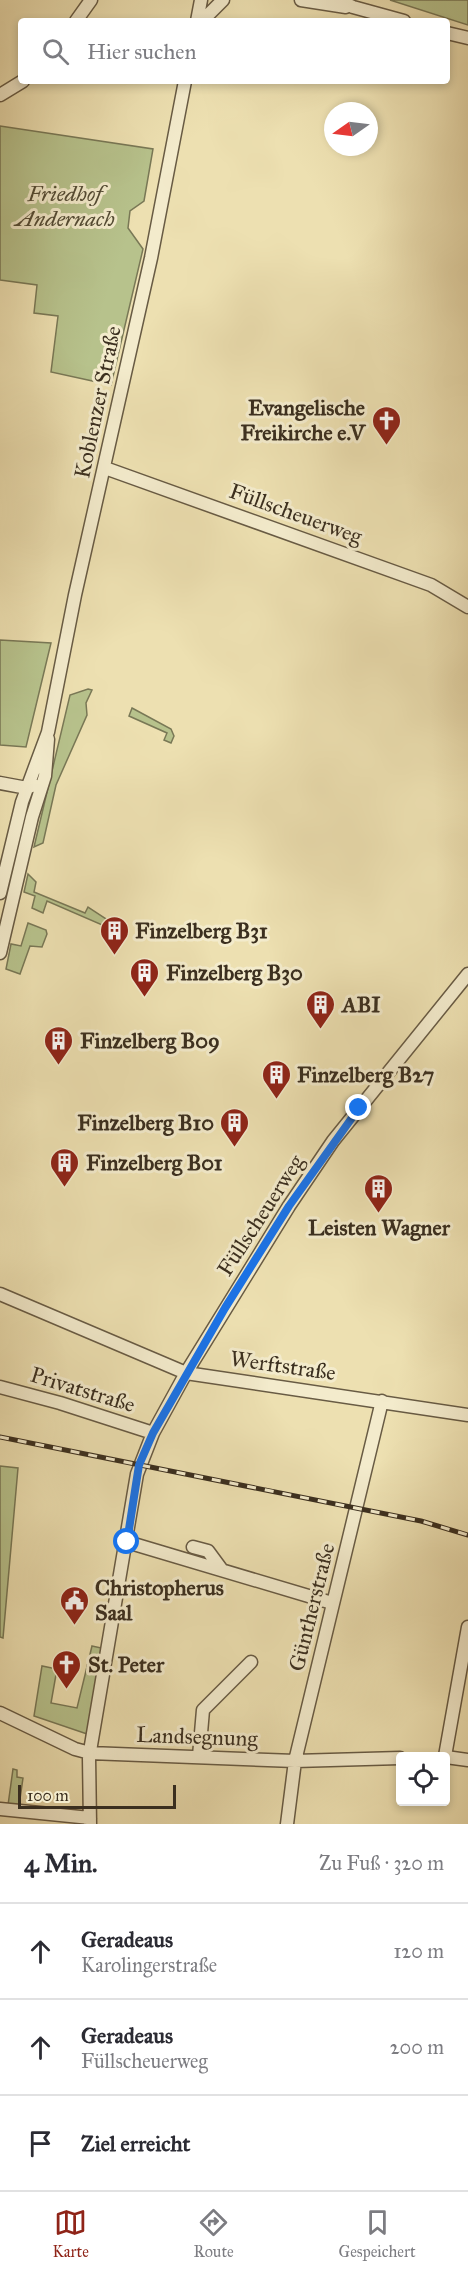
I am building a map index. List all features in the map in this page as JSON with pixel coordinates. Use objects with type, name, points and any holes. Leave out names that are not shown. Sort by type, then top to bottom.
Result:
[{"type":"street","points":[[78,18],[91,0]]},
{"type":"street","points":[[192,0],[198,18]]},
{"type":"street","points":[[199,18],[201,0]]},
{"type":"street","points":[[201,18],[223,0]]},
{"type":"street","points":[[301,0],[353,7],[393,18]]},
{"type":"street","points":[[338,0],[353,7]]},
{"type":"street","points":[[450,34],[468,38]]},
{"type":"street","points":[[0,95],[18,84]]},
{"type":"street","name":"Koblenzer Straße","points":[[0,953],[34,810],[45,776],[48,732],[72,605],[105,468],[184,84]]},
{"type":"street","name":"Füllscheuerweg","points":[[105,468],[431,585],[468,607]]},
{"type":"street","name":"Koblenzer Straße","points":[[0,893],[27,788],[48,732]]},
{"type":"street","points":[[27,788],[45,776]]},
{"type":"street","points":[[0,783],[27,788],[32,794],[34,810]]},
{"type":"street","name":"Füllscheuerweg","points":[[90,1821],[90,1753],[139,1465],[153,1433],[186,1373],[289,1206],[333,1141],[468,974]]},
{"type":"street","name":"Werftstraße","points":[[0,1294],[186,1373],[468,1415]]},
{"type":"street","name":"Privatstraße","points":[[0,1387],[60,1403],[153,1433]]},
{"type":"street","name":"Güntherstraße","points":[[287,1824],[295,1761],[382,1401]]},
{"type":"street","points":[[127,1542],[332,1603]]},
{"type":"street","points":[[193,1547],[208,1551],[222,1570]]},
{"type":"street","points":[[446,1752],[468,1627]]},
{"type":"street","points":[[199,1756],[202,1710],[251,1662]]},
{"type":"street","name":"Landsegnung","points":[[0,1713],[75,1749],[90,1753],[295,1761],[396,1758]]},
{"type":"street","points":[[450,1758],[468,1760]]},
{"type":"street","points":[[0,1809],[90,1821]]},
{"type":"green space","points":[[390,0],[468,0],[468,25]]},
{"type":"green space","name":"Friedhof Andernach","points":[[0,126],[153,149],[144,201],[130,211],[128,228],[143,249],[111,385],[51,372],[58,316],[34,313],[37,285],[0,280]]},
{"type":"green space","points":[[0,640],[51,643],[26,747],[0,745]]},
{"type":"green space","points":[[88,689],[92,690],[86,703],[87,715],[56,785],[43,843],[34,847],[70,695]]},
{"type":"green space","points":[[132,708],[171,729],[174,736],[171,743],[164,740],[167,733],[129,716]]},
{"type":"green space","points":[[28,874],[36,882],[34,892],[85,913],[88,907],[117,926],[116,931],[47,901],[43,913],[32,908],[35,896],[24,892]]},
{"type":"green space","points":[[28,923],[46,930],[47,934],[42,947],[30,946],[20,974],[6,969],[11,944],[21,946]]},
{"type":"green space","points":[[0,1466],[18,1468],[3,1638],[0,1637]]},
{"type":"green space","points":[[92,1646],[106,1649],[90,1735],[34,1716],[42,1666],[57,1669],[51,1703],[77,1708]]},
{"type":"green space","points":[[13,1769],[17,1770],[17,1777],[23,1778],[19,1806],[8,1805]]},
{"type":"railway","points":[[0,1437],[421,1521],[468,1535]]},
{"type":"place","name":"Evangelische Freikirche e.V","points":[[386,446]]},
{"type":"place","name":"Finzelberg B31","points":[[114,956]]},
{"type":"place","name":"Finzelberg B30","points":[[145,998]]},
{"type":"place","name":"ABI","points":[[321,1030]]},
{"type":"place","name":"Finzelberg B09","points":[[59,1066]]},
{"type":"place","name":"Finzelberg B27","points":[[276,1100]]},
{"type":"place","name":"Finzelberg B10","points":[[235,1148]]},
{"type":"place","name":"Finzelberg B01","points":[[65,1188]]},
{"type":"place","name":"Leisten Wagner","points":[[379,1214]]},
{"type":"place","name":"Christopherus Saal","points":[[74,1626]]},
{"type":"place","name":"St. Peter","points":[[67,1690]]},
{"type":"route","points":[[127,1542],[139,1465],[153,1433],[186,1373],[289,1206],[333,1141],[359,1108]]}]
